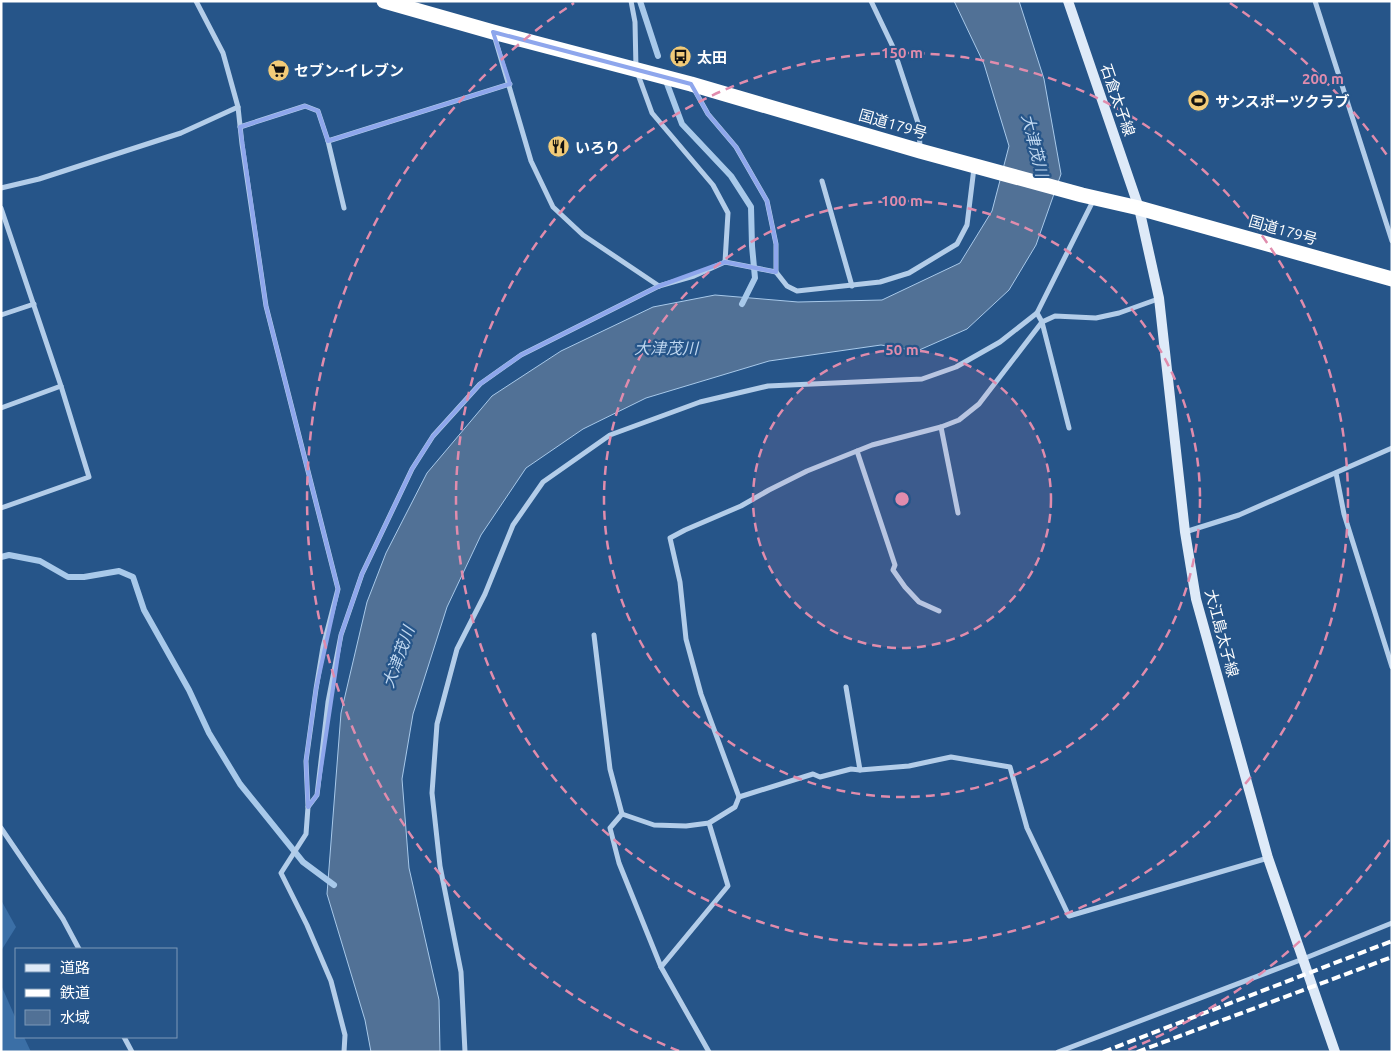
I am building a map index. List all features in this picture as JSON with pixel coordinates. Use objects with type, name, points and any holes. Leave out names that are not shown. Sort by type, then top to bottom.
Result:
[{"type":"highway","name":"国道179号","points":[[384,1],[691,84],[920,151],[1139,208],[1392,279]]},
{"type":"main road","name":"石倉太子線","points":[[1068,1],[1139,208]]},
{"type":"main road","name":"大江島太子線","points":[[1139,208],[1159,298],[1185,532],[1196,599],[1268,858],[1335,1052]]},
{"type":"street","points":[[196,1],[223,53],[238,107],[266,306],[338,589],[319,672],[306,761],[308,807],[306,834],[281,873],[307,925],[331,981],[344,1035],[344,1052]]},
{"type":"street","points":[[631,1],[635,22],[636,70],[652,113],[713,186],[728,213],[725,262]]},
{"type":"street","points":[[871,1],[893,47],[918,126],[920,151]]},
{"type":"street","points":[[1315,1],[1392,241]]},
{"type":"street","points":[[493,32],[532,161],[553,207],[584,235],[659,286]]},
{"type":"street","points":[[328,141],[510,84]]},
{"type":"street","points":[[691,84],[708,114],[736,147],[767,201],[776,244],[776,272],[787,286],[797,291],[880,282],[909,274],[957,244],[968,225],[981,167]]},
{"type":"street","points":[[240,128],[305,106],[318,111],[328,141],[344,208]]},
{"type":"street","points":[[1,188],[39,179],[181,133],[238,107]]},
{"type":"street","points":[[822,181],[852,286]]},
{"type":"street","points":[[465,1052],[461,972],[440,866],[432,793],[437,724],[457,649],[485,594],[513,525],[543,482],[610,435],[700,402],[768,386],[922,379],[956,367],[1000,342],[1037,313],[1089,196]]},
{"type":"street","points":[[1,208],[2,217],[34,304],[89,477],[1,508]]},
{"type":"street","points":[[308,807],[317,794],[328,702],[344,627],[362,574],[412,469],[433,436],[480,384],[521,355],[659,286],[694,276],[725,262],[776,272]]},
{"type":"street","points":[[622,814],[654,825],[686,826],[709,824],[735,807],[739,797],[701,694],[686,639],[680,582],[670,538],[741,506],[807,471],[872,445],[941,428],[959,420],[980,404],[1042,322],[1054,316],[1096,318],[1119,314],[1159,298]]},
{"type":"street","points":[[1,314],[34,304]]},
{"type":"street","points":[[1037,313],[1042,322],[1069,428]]},
{"type":"street","points":[[1,408],[61,386]]},
{"type":"street","points":[[941,428],[958,513]]},
{"type":"street","points":[[1185,532],[1239,515],[1392,448]]},
{"type":"street","points":[[857,451],[895,564],[893,570],[919,602],[939,611]]},
{"type":"street","points":[[1336,473],[1344,514],[1392,667]]},
{"type":"street","points":[[594,636],[610,769],[622,814]]},
{"type":"street","points":[[846,687],[860,770]]},
{"type":"street","points":[[739,797],[812,774],[820,777],[851,770],[909,766],[951,757],[1010,767],[1027,828],[1069,916],[1268,858]]},
{"type":"street","points":[[622,814],[610,828],[620,863],[661,967],[710,1052]]},
{"type":"street","points":[[661,967],[728,886],[709,824]]},
{"type":"street","points":[[1,828],[63,919],[78,948]]},
{"type":"street","points":[[1058,1052],[1392,924]]},
{"type":"street","points":[[125,1038],[132,1052]]},
{"type":"highlighted area","points":[[493,32],[691,84],[708,114],[736,147],[767,201],[776,244],[776,272],[725,262],[659,286],[521,355],[480,384],[433,436],[412,469],[362,574],[341,635],[317,795],[308,807],[306,761],[316,689],[338,589],[266,306],[240,127],[305,106],[318,111],[328,141],[510,84]]},
{"type":"shaded area","points":[[1,900],[16,927],[1,951]]},
{"type":"shaded area","points":[[1,985],[15,1017],[15,1038],[24,1038],[31,1052],[1,1052]]},
{"type":"water","name":"大津茂川","points":[[954,1],[1019,1],[1044,79],[1061,174],[1036,245],[1009,290],[967,329],[917,351],[881,345],[769,361],[646,398],[583,429],[526,468],[481,535],[447,607],[413,714],[402,779],[409,868],[439,1000],[440,1052],[371,1052],[365,1020],[327,894],[341,713],[367,602],[386,553],[427,473],[492,396],[561,351],[653,307],[715,295],[798,302],[882,300],[960,263],[992,211],[1009,146],[984,64]]},
{"type":"waterway","points":[[640,1],[658,56]]},
{"type":"waterway","points":[[666,81],[682,124],[731,176],[751,207],[755,278],[742,304]]},
{"type":"waterway","points":[[1,557],[9,555],[40,561],[68,577],[84,577],[119,571],[133,577],[144,610],[189,690],[209,733],[240,784],[303,862],[334,885]]},
{"type":"railway","points":[[1103,1052],[1392,941]]},
{"type":"railway","points":[[1137,1052],[1392,957]]},
{"type":"place","name":"太田","points":[[681,57]]},
{"type":"place","name":"セブン-イレブン","points":[[278,70]]},
{"type":"place","name":"サンスポーツクラブ","points":[[1199,101]]},
{"type":"place","name":"いろり","points":[[559,147]]}]
